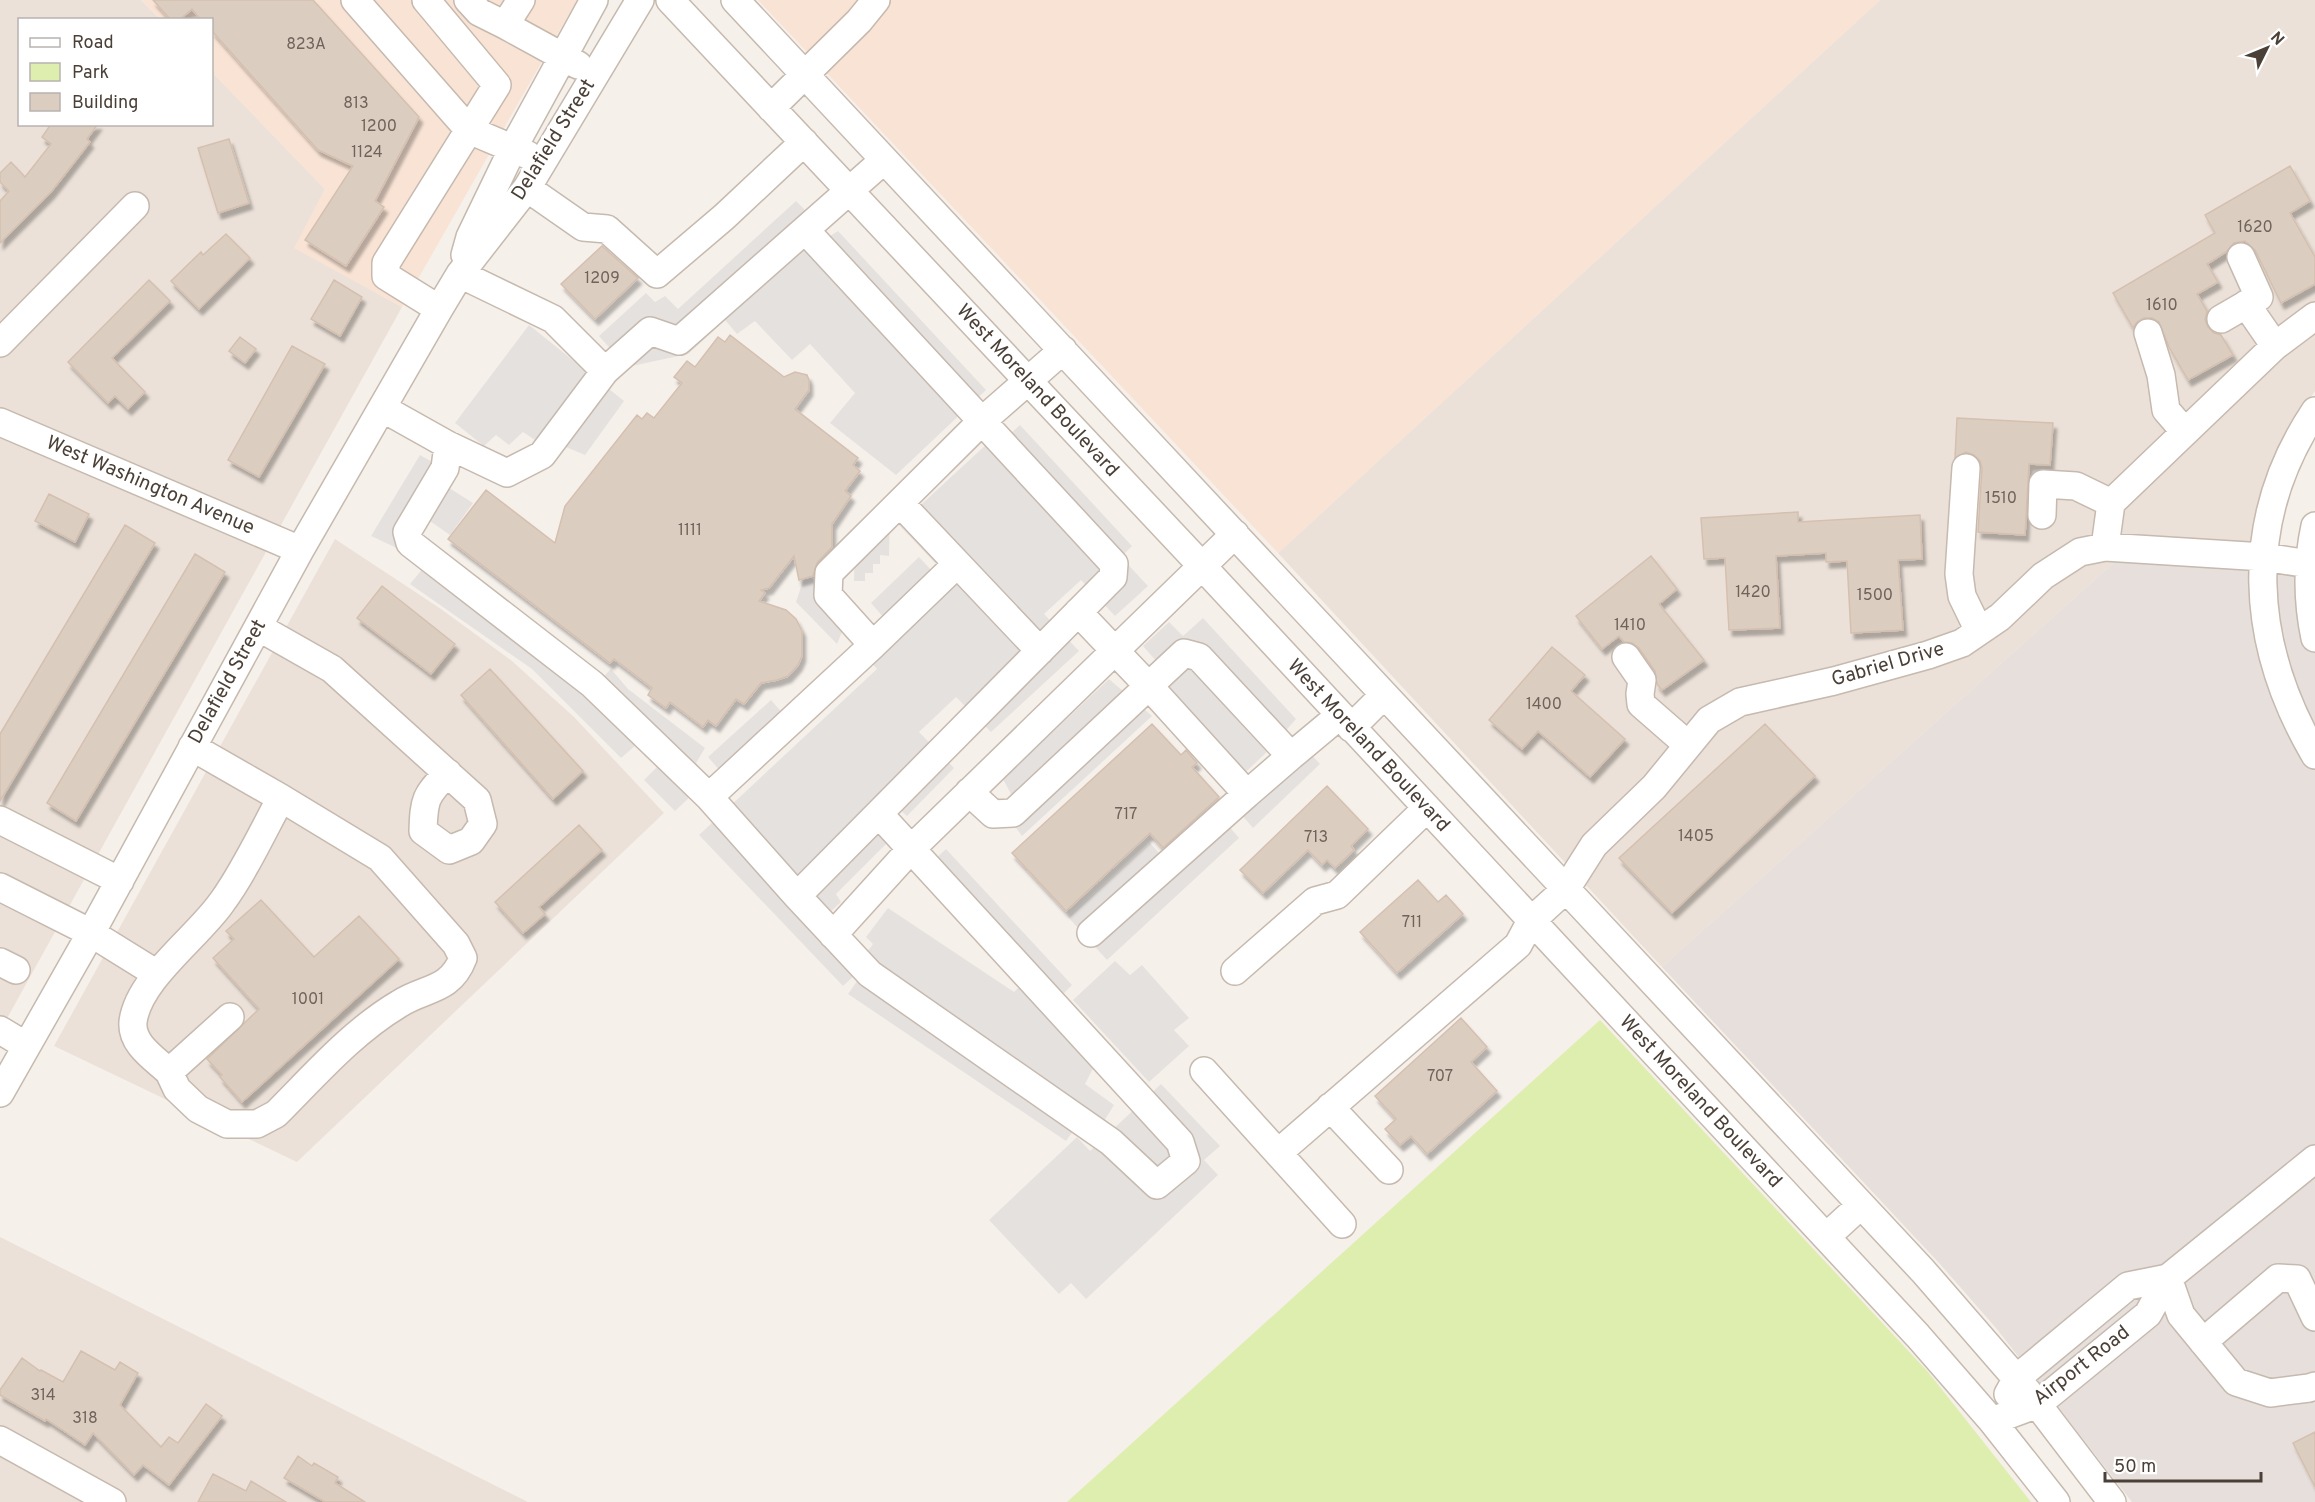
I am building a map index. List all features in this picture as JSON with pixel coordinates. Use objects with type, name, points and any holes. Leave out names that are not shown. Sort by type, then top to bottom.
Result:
[{"type":"street","points":[[355,0],[469,130],[542,163]]},
{"type":"street","points":[[426,0],[497,85],[386,263],[386,276],[439,309]]},
{"type":"street","points":[[468,0],[478,12],[595,74]]},
{"type":"street","points":[[505,25],[521,0]]},
{"type":"street","name":"Delafield Street","points":[[460,273],[470,237],[513,148],[594,0]]},
{"type":"street","name":"Delafield Street","points":[[0,1093],[120,881],[300,550],[460,273],[527,188],[640,0]]},
{"type":"street","name":"West Moreland Boulevard","points":[[670,0],[1918,1336],[1992,1421],[2056,1502]]},
{"type":"street","points":[[735,0],[1923,1271],[2017,1378],[2112,1502]]},
{"type":"street","points":[[771,108],[860,21],[876,0]]},
{"type":"street","points":[[527,188],[583,227],[607,229],[657,274],[724,217],[804,142]]},
{"type":"street","points":[[381,408],[448,446],[507,473],[542,455],[605,371],[650,331],[679,341],[884,160]]},
{"type":"street","points":[[0,343],[135,206]]},
{"type":"street","points":[[797,896],[1113,577],[1114,564],[806,231]]},
{"type":"street","points":[[2221,319],[2259,297],[2241,257]]},
{"type":"street","points":[[460,273],[553,319],[605,371]]},
{"type":"street","points":[[2246,304],[2275,346]]},
{"type":"street","points":[[2105,547],[2111,503],[2275,346],[2315,316]]},
{"type":"street","points":[[2148,333],[2161,375],[2166,410],[2185,432]]},
{"type":"street","points":[[873,645],[828,595],[829,573],[982,421],[1063,350]]},
{"type":"street","points":[[2315,411],[2296,443],[2279,481],[2268,525],[2264,557],[2263,603],[2268,642],[2279,681],[2294,719],[2315,755]]},
{"type":"street","name":"West Washington Avenue","points":[[0,422],[300,550]]},
{"type":"street","points":[[448,446],[445,468],[407,532],[411,543],[592,684],[709,797],[870,974],[1111,1142],[1157,1185],[1186,1161],[1180,1142],[879,814]]},
{"type":"street","points":[[1966,468],[1959,574],[1962,596],[1980,631]]},
{"type":"street","points":[[2042,515],[2043,484],[2076,486],[2111,503]]},
{"type":"street","points":[[900,503],[1040,651]]},
{"type":"street","points":[[2315,526],[2311,616],[2315,638]]},
{"type":"street","points":[[833,935],[911,849],[1235,534]]},
{"type":"street","name":"Gabriel Drive","points":[[1278,1153],[1518,945],[1531,921],[1566,889],[1594,845],[1654,787],[1709,720],[1740,702],[1834,681],[1928,655],[1962,643],[2000,617],[2043,576],[2080,552],[2105,547],[2264,557],[2312,565]]},
{"type":"street","points":[[709,797],[957,564]]},
{"type":"street","points":[[1078,612],[1116,650],[1247,794]]},
{"type":"street","points":[[258,627],[332,669],[448,773]]},
{"type":"street","points":[[969,792],[993,814],[1013,813],[1184,653],[1200,657],[1291,756]]},
{"type":"street","points":[[1626,657],[1642,680],[1641,704],[1688,745]]},
{"type":"street","points":[[1091,933],[1291,756],[1384,695]]},
{"type":"street","points":[[192,747],[281,798],[380,858],[456,944],[463,958],[452,978],[436,988],[402,1002],[373,1020],[276,1114],[257,1124],[227,1124],[198,1109],[177,1089],[169,1072],[136,1041],[133,1023],[137,1005],[157,974],[198,933],[223,901],[281,798]]},
{"type":"street","points":[[1235,971],[1304,909],[1315,901],[1337,895],[1426,809]]},
{"type":"street","points":[[0,820],[120,881]]},
{"type":"street","points":[[0,887],[91,933],[157,974]]},
{"type":"street","points":[[169,1072],[230,1017]]},
{"type":"street","points":[[0,1030],[25,1046]]},
{"type":"street","points":[[1204,1071],[1342,1224]]},
{"type":"street","points":[[1330,1107],[1389,1170]]},
{"type":"street","name":"Airport Road","points":[[1992,1421],[2038,1404],[2148,1314],[2168,1278],[2315,1159]]},
{"type":"street","points":[[1826,1237],[1861,1205]]},
{"type":"street","points":[[2168,1278],[2181,1315],[2236,1382],[2270,1393],[2309,1389],[2315,1386]]},
{"type":"street","name":"Airport Road","points":[[1992,1421],[2017,1378],[2128,1286],[2168,1278]]},
{"type":"street","points":[[2203,1342],[2278,1278],[2297,1279],[2315,1317]]},
{"type":"street","points":[[0,1440],[112,1502]]},
{"type":"shaded area","points":[[0,0],[141,0],[159,18],[18,18],[18,126],[213,126],[213,73],[325,189],[295,248],[402,307],[0,1031]]},
{"type":"shaded area","points":[[141,0],[577,0],[402,307],[294,248],[325,189],[213,73],[213,18],[159,18]]},
{"type":"shaded area","points":[[758,0],[1880,0],[1278,553]]},
{"type":"shaded area","points":[[1880,0],[2315,0],[2315,391],[2296,419],[2253,567],[2120,557],[1662,967],[1278,553]]},
{"type":"shaded area","points":[[796,201],[824,229],[818,235],[824,240],[838,231],[986,390],[896,475],[830,423],[855,393],[810,344],[792,360],[755,321],[737,334],[725,320],[688,354],[627,367],[599,336],[646,293],[655,302],[665,296],[678,309]]},
{"type":"shaded area","points":[[529,325],[624,401],[585,455],[566,447],[558,455],[523,432],[509,445],[496,435],[484,446],[455,423]]},
{"type":"shaded area","points":[[1020,425],[1132,546],[1121,557],[1148,586],[1115,616],[1081,580],[1044,614],[1079,651],[991,732],[956,697],[919,732],[954,768],[907,816],[896,806],[889,813],[902,828],[836,894],[841,902],[828,914],[862,959],[873,944],[866,937],[888,908],[1014,992],[1019,987],[919,874],[946,849],[1072,985],[1060,997],[1103,1049],[1085,1084],[1114,1105],[1093,1139],[1076,1127],[1066,1141],[848,994],[860,977],[856,974],[843,986],[699,835],[877,669],[870,661],[884,618],[871,603],[919,557],[932,571],[938,566],[899,525],[1001,431],[1007,437]]},
{"type":"shaded area","points":[[420,455],[452,473],[446,486],[473,503],[450,535],[427,519],[401,550],[371,536]]},
{"type":"shaded area","points":[[890,514],[889,556],[880,555],[880,564],[873,564],[873,573],[865,573],[865,581],[854,581],[855,548]]},
{"type":"shaded area","points":[[335,539],[441,609],[512,661],[574,717],[664,813],[297,1162],[54,1046]]},
{"type":"shaded area","points":[[439,549],[603,677],[611,669],[628,689],[705,748],[696,763],[710,778],[675,811],[644,780],[659,765],[637,744],[621,758],[532,669],[410,584]]},
{"type":"shaded area","points":[[2120,557],[2315,573],[2315,1502],[2132,1502],[1996,1328],[1940,1264],[1662,967]]},
{"type":"shaded area","points":[[806,572],[848,617],[837,644],[796,602]]},
{"type":"shaded area","points":[[1203,618],[1296,719],[1269,750],[1236,781],[1158,696],[1192,665],[1171,678],[1143,646],[1169,622],[1183,636]]},
{"type":"shaded area","points":[[1109,679],[1152,716],[1022,836],[1001,807],[1012,796],[1003,779]]},
{"type":"shaded area","points":[[771,700],[797,730],[735,788],[708,757]]},
{"type":"shaded area","points":[[1303,746],[1320,764],[1253,828],[1234,806]]},
{"type":"shaded area","points":[[1221,817],[1239,838],[1107,960],[1068,917],[1150,843],[1169,864]]},
{"type":"shaded area","points":[[1115,961],[1130,975],[1142,965],[1189,1018],[1174,1030],[1189,1046],[1149,1082],[1073,1000]]},
{"type":"shaded area","points":[[1161,1084],[1220,1146],[1204,1160],[1218,1175],[1086,1299],[1071,1283],[1059,1294],[989,1220],[1077,1137],[1090,1151]]},
{"type":"shaded area","points":[[0,1237],[528,1502],[0,1502]]},
{"type":"green space","points":[[1600,1020],[1928,1372],[2031,1502],[1067,1502]]},
{"type":"building","points":[[153,0],[313,0],[419,117],[375,201],[384,207],[346,266],[305,240],[353,166],[318,150],[213,32],[213,18],[199,18],[192,9],[181,18],[169,18]]},
{"type":"building","points":[[50,126],[97,126],[87,139],[90,142],[51,192],[0,243],[0,201],[9,191],[0,182],[0,173],[11,162],[25,177],[51,144],[42,137]]},
{"type":"building","points":[[229,139],[249,203],[218,213],[198,148]]},
{"type":"building","points":[[2290,166],[2310,201],[2290,213],[2315,257],[2315,284],[2281,303],[2255,250],[2245,241],[2234,243],[2226,252],[2207,264],[2218,282],[2197,294],[2207,311],[2205,320],[2208,327],[2214,333],[2221,335],[2233,355],[2188,380],[2169,347],[2159,322],[2152,318],[2144,318],[2133,328],[2113,293],[2215,233],[2205,215]]},
{"type":"building","points":[[226,234],[250,258],[199,309],[171,281],[201,252],[203,255]]},
{"type":"building","points":[[602,246],[638,278],[595,319],[561,284]]},
{"type":"building","points":[[149,280],[170,301],[112,358],[145,392],[128,409],[115,396],[108,403],[68,362]]},
{"type":"building","points":[[334,280],[362,297],[340,336],[311,319]]},
{"type":"building","points":[[730,335],[784,377],[795,372],[807,375],[809,390],[795,409],[858,458],[853,465],[860,471],[845,491],[851,496],[832,524],[832,547],[817,563],[813,576],[799,580],[794,556],[769,588],[761,590],[765,593],[759,601],[786,610],[796,619],[802,631],[802,656],[798,665],[788,676],[761,683],[744,704],[736,699],[716,726],[708,720],[703,727],[670,702],[666,708],[648,695],[652,688],[614,659],[610,663],[448,539],[486,490],[555,543],[565,506],[637,415],[642,419],[647,413],[654,418],[682,383],[674,377],[687,361],[695,367],[718,337],[725,342]]},
{"type":"building","points":[[240,337],[256,349],[245,363],[229,351]]},
{"type":"building","points":[[292,346],[325,364],[259,477],[228,460]]},
{"type":"building","points":[[1957,418],[2053,423],[2050,465],[2029,464],[2025,535],[1978,532],[1982,468],[1980,461],[1974,455],[1966,452],[1955,458]]},
{"type":"building","points":[[49,494],[89,514],[75,542],[35,521]]},
{"type":"building","points":[[1798,512],[1798,522],[1920,515],[1922,559],[1898,560],[1903,630],[1851,633],[1847,561],[1826,562],[1826,553],[1776,556],[1780,628],[1729,630],[1725,558],[1704,559],[1701,518]]},
{"type":"building","points":[[125,525],[155,543],[0,801],[0,734]]},
{"type":"building","points":[[195,554],[225,572],[76,821],[47,803]]},
{"type":"building","points":[[1651,556],[1677,589],[1659,604],[1704,660],[1662,690],[1657,684],[1655,671],[1639,648],[1632,643],[1624,642],[1619,636],[1602,649],[1576,616]]},
{"type":"building","points":[[382,586],[455,644],[431,674],[357,618]]},
{"type":"building","points":[[1552,647],[1585,675],[1571,691],[1625,739],[1590,777],[1538,731],[1522,749],[1489,720]]},
{"type":"building","points":[[490,669],[583,771],[553,799],[461,695]]},
{"type":"building","points":[[1152,724],[1181,755],[1186,750],[1197,763],[1192,767],[1219,797],[1163,848],[1150,833],[1066,911],[1012,853]]},
{"type":"building","points":[[1765,724],[1815,776],[1672,913],[1619,858]]},
{"type":"building","points":[[1327,786],[1368,829],[1351,846],[1354,850],[1335,868],[1327,860],[1322,865],[1308,850],[1263,893],[1240,870]]},
{"type":"building","points":[[579,825],[602,850],[539,907],[545,914],[523,933],[495,902]]},
{"type":"building","points":[[1418,880],[1438,902],[1446,895],[1463,914],[1397,973],[1360,932]]},
{"type":"building","points":[[261,900],[314,957],[359,916],[399,959],[242,1102],[207,1059],[259,1009],[213,958],[234,939],[226,931]]},
{"type":"building","points":[[1461,1018],[1487,1047],[1471,1062],[1497,1091],[1427,1154],[1411,1136],[1400,1145],[1385,1129],[1396,1119],[1375,1096]]},
{"type":"building","points":[[81,1351],[115,1370],[120,1362],[138,1373],[120,1405],[161,1447],[169,1437],[178,1443],[206,1404],[222,1416],[169,1485],[143,1465],[134,1475],[93,1433],[85,1445],[46,1419],[45,1421],[0,1395],[0,1390],[22,1358],[40,1371],[63,1382]]},
{"type":"building","points":[[2315,1432],[2315,1487],[2293,1443]]},
{"type":"building","points":[[298,1456],[312,1466],[314,1463],[338,1477],[335,1483],[365,1502],[325,1502],[284,1478]]},
{"type":"building","points":[[213,1474],[246,1491],[251,1481],[286,1502],[198,1502]]}]
